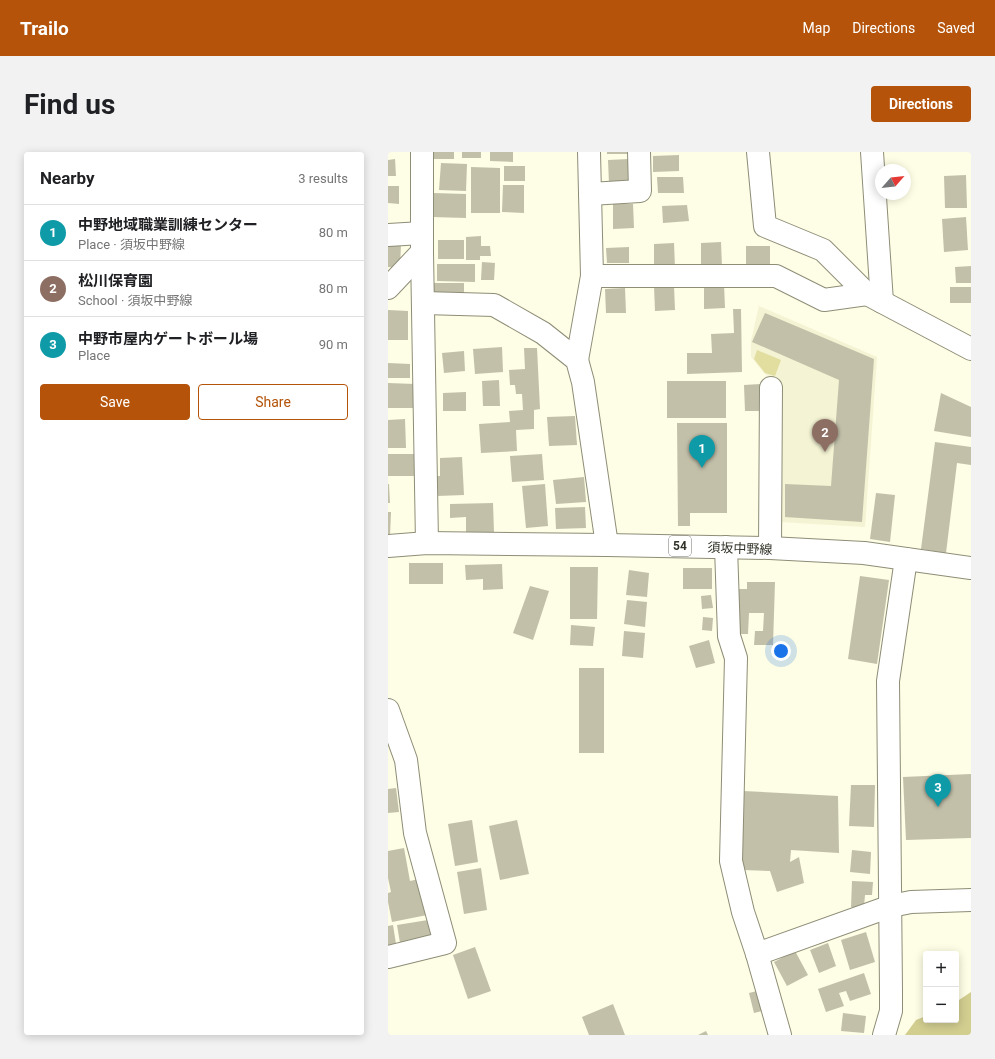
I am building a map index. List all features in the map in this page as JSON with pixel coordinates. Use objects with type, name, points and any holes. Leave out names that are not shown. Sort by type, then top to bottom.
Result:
[{"type":"street","points":[[422,152],[427,543]]},
{"type":"street","points":[[589,152],[592,276],[577,360],[583,382],[607,545]]},
{"type":"street","points":[[590,194],[640,191],[639,152]]},
{"type":"street","points":[[758,152],[765,226],[823,250],[875,298],[971,349]]},
{"type":"street","points":[[872,152],[875,298]]},
{"type":"street","points":[[388,235],[422,243]]},
{"type":"street","points":[[388,288],[422,243]]},
{"type":"street","points":[[592,276],[776,276],[824,300],[875,298]]},
{"type":"street","points":[[424,303],[494,304],[543,333],[577,360]]},
{"type":"street","points":[[770,548],[771,388]]},
{"type":"street","name":"須坂中野線","points":[[388,546],[427,543],[770,548],[864,554],[971,568]]},
{"type":"street","points":[[726,547],[729,636],[736,658],[731,861],[743,912],[757,954],[780,1035]]},
{"type":"street","points":[[884,1035],[891,1011],[888,681],[906,559]]},
{"type":"street","points":[[388,710],[406,760],[415,833],[445,943],[388,957]]},
{"type":"street","points":[[757,954],[891,906],[911,902],[971,900]]},
{"type":"shaded area","points":[[759,306],[877,357],[865,527],[781,522],[780,382],[765,374],[751,357],[751,341]]},
{"type":"shaded area","points":[[757,350],[781,360],[775,376],[765,373],[754,359]]},
{"type":"shaded area","points":[[971,992],[971,1035],[905,1035],[916,1020],[923,1017],[923,1023],[959,1023],[959,1000]]},
{"type":"building","points":[[432,152],[454,152],[454,159],[432,159]]},
{"type":"building","points":[[462,152],[481,152],[481,158],[462,158]]},
{"type":"building","points":[[490,152],[513,152],[513,162],[490,161]]},
{"type":"building","points":[[607,152],[627,152],[627,154],[607,154]]},
{"type":"building","points":[[679,155],[679,171],[653,172],[653,156]]},
{"type":"building","points":[[395,159],[396,176],[388,176],[388,160]]},
{"type":"building","points":[[629,159],[629,184],[609,184],[608,160]]},
{"type":"building","points":[[441,163],[467,164],[466,191],[439,190]]},
{"type":"building","points":[[504,166],[525,166],[525,181],[504,181]]},
{"type":"building","points":[[471,167],[500,168],[500,213],[471,213]]},
{"type":"building","points":[[966,175],[967,208],[945,208],[944,176]]},
{"type":"building","points":[[657,177],[683,177],[684,193],[658,193]]},
{"type":"building","points":[[503,185],[524,185],[524,213],[502,212]]},
{"type":"building","points":[[388,186],[399,186],[399,204],[388,203]]},
{"type":"building","points":[[433,193],[466,194],[466,218],[432,217]]},
{"type":"building","points":[[613,204],[633,204],[634,228],[613,229]]},
{"type":"building","points":[[687,205],[689,221],[663,223],[662,206]]},
{"type":"building","points":[[966,217],[968,250],[944,252],[942,219]]},
{"type":"building","points":[[481,236],[481,246],[490,246],[491,256],[480,256],[480,260],[466,260],[466,237]]},
{"type":"building","points":[[438,240],[464,240],[464,259],[438,259]]},
{"type":"building","points":[[721,242],[722,267],[701,267],[701,243]]},
{"type":"building","points":[[674,243],[675,268],[654,268],[654,244]]},
{"type":"building","points":[[388,244],[401,244],[400,268],[388,267]]},
{"type":"building","points":[[746,246],[770,246],[770,266],[746,266]]},
{"type":"building","points":[[629,247],[629,263],[607,263],[606,248]]},
{"type":"building","points":[[482,262],[495,263],[494,280],[481,280]]},
{"type":"building","points":[[437,264],[475,264],[475,282],[437,281]]},
{"type":"building","points":[[971,266],[971,283],[956,283],[955,267]]},
{"type":"building","points":[[433,283],[464,283],[464,296],[433,296]]},
{"type":"building","points":[[704,284],[724,284],[725,308],[704,309]]},
{"type":"building","points":[[654,286],[674,286],[675,310],[655,311]]},
{"type":"building","points":[[950,287],[971,287],[971,303],[950,303]]},
{"type":"building","points":[[625,288],[626,313],[606,313],[605,289]]},
{"type":"building","points":[[733,309],[741,309],[742,372],[687,374],[687,353],[712,353],[711,334],[734,333]]},
{"type":"building","points":[[388,310],[408,311],[408,340],[388,340]]},
{"type":"building","points":[[765,313],[874,359],[862,522],[785,517],[785,484],[831,486],[839,380],[752,342]]},
{"type":"building","points":[[502,347],[503,372],[475,374],[473,349]]},
{"type":"building","points":[[524,348],[537,348],[540,409],[534,410],[534,429],[516,430],[517,451],[481,453],[479,424],[510,422],[509,411],[523,410],[522,394],[516,394],[515,385],[510,385],[509,370],[525,369]]},
{"type":"building","points":[[464,351],[465,371],[444,373],[442,353]]},
{"type":"building","points":[[388,363],[410,364],[410,378],[388,378]]},
{"type":"building","points":[[499,380],[500,406],[483,406],[482,381]]},
{"type":"building","points":[[667,381],[726,381],[726,418],[667,418]]},
{"type":"building","points":[[388,383],[415,384],[414,408],[388,408]]},
{"type":"building","points":[[760,384],[761,411],[745,411],[744,385]]},
{"type":"building","points":[[466,392],[466,411],[443,411],[443,393]]},
{"type":"building","points":[[941,393],[971,407],[971,437],[934,431]]},
{"type":"building","points":[[575,416],[577,445],[549,446],[547,417]]},
{"type":"building","points":[[405,419],[406,448],[388,448],[388,420]]},
{"type":"building","points":[[677,423],[727,423],[727,513],[690,513],[690,526],[678,526]]},
{"type":"building","points":[[935,442],[971,447],[971,465],[957,463],[946,553],[921,549]]},
{"type":"building","points":[[388,454],[415,454],[415,476],[388,476]]},
{"type":"building","points":[[542,454],[544,480],[512,482],[510,456]]},
{"type":"building","points":[[462,457],[464,495],[437,496],[437,476],[440,476],[440,458]]},
{"type":"building","points":[[584,477],[586,502],[556,504],[553,480]]},
{"type":"building","points":[[389,484],[390,503],[388,503]]},
{"type":"building","points":[[545,484],[548,526],[526,528],[522,486]]},
{"type":"building","points":[[876,493],[895,495],[890,542],[870,539]]},
{"type":"building","points":[[493,503],[494,532],[466,533],[466,517],[450,518],[450,504]]},
{"type":"building","points":[[585,507],[586,528],[556,529],[555,508]]},
{"type":"building","points":[[388,512],[391,512],[390,536],[388,536]]},
{"type":"building","points":[[409,563],[443,563],[443,584],[409,584]]},
{"type":"building","points":[[502,564],[503,589],[483,590],[483,579],[466,580],[465,565]]},
{"type":"building","points":[[570,567],[598,567],[597,619],[570,619]]},
{"type":"building","points":[[683,568],[712,568],[712,589],[683,589]]},
{"type":"building","points":[[629,570],[649,573],[647,597],[626,595]]},
{"type":"building","points":[[860,576],[889,580],[877,664],[848,659]]},
{"type":"building","points":[[747,582],[775,582],[773,645],[754,645],[755,631],[763,631],[764,613],[749,613],[748,634],[737,634],[738,589],[747,589]]},
{"type":"building","points":[[530,586],[549,591],[533,640],[513,633]]},
{"type":"building","points":[[711,595],[713,608],[702,609],[701,596]]},
{"type":"building","points":[[627,600],[647,602],[645,627],[624,624]]},
{"type":"building","points":[[703,617],[713,618],[712,631],[702,630]]},
{"type":"building","points":[[571,625],[595,627],[593,646],[570,645]]},
{"type":"building","points":[[624,631],[645,633],[643,658],[622,656]]},
{"type":"building","points":[[709,640],[715,663],[696,668],[689,646]]},
{"type":"building","points":[[579,668],[604,668],[604,753],[579,753]]},
{"type":"building","points":[[971,774],[971,838],[906,840],[903,777]]},
{"type":"building","points":[[851,785],[875,785],[874,827],[849,826]]},
{"type":"building","points":[[396,788],[399,812],[388,813],[388,789]]},
{"type":"building","points":[[743,791],[838,796],[839,853],[791,850],[790,862],[799,857],[804,883],[777,892],[770,871],[743,870]]},
{"type":"building","points":[[472,820],[478,862],[455,866],[448,824]]},
{"type":"building","points":[[517,820],[529,874],[500,880],[489,826]]},
{"type":"building","points":[[404,848],[410,881],[419,879],[427,915],[392,922],[388,902],[388,893],[391,892],[388,878],[388,851]]},
{"type":"building","points":[[852,850],[871,852],[870,874],[850,872]]},
{"type":"building","points":[[481,868],[487,910],[464,914],[457,872]]},
{"type":"building","points":[[852,881],[873,882],[872,895],[865,895],[864,907],[851,907]]},
{"type":"building","points":[[428,920],[431,938],[400,943],[397,925]]},
{"type":"building","points":[[393,925],[396,944],[388,946],[388,926]]},
{"type":"building","points":[[866,932],[875,962],[850,970],[841,940]]},
{"type":"building","points":[[828,943],[836,966],[819,973],[810,950]]},
{"type":"building","points":[[475,947],[491,991],[468,999],[453,955]]},
{"type":"building","points":[[795,951],[808,975],[787,986],[774,962]]},
{"type":"building","points":[[864,973],[871,994],[850,1001],[846,991],[839,993],[844,1006],[826,1012],[818,989]]},
{"type":"building","points":[[765,989],[770,1009],[754,1013],[749,993]]},
{"type":"building","points":[[613,1004],[625,1035],[589,1035],[582,1017]]},
{"type":"building","points":[[843,1013],[866,1016],[864,1033],[841,1031]]},
{"type":"building","points":[[706,1031],[708,1035],[698,1035]]},
{"type":"place","name":"松川保育園","points":[[825,452]]},
{"type":"place","name":"中野地域職業訓練センター","points":[[702,468]]},
{"type":"place","name":"中野市屋内ゲートボール場","points":[[938,807]]}]
